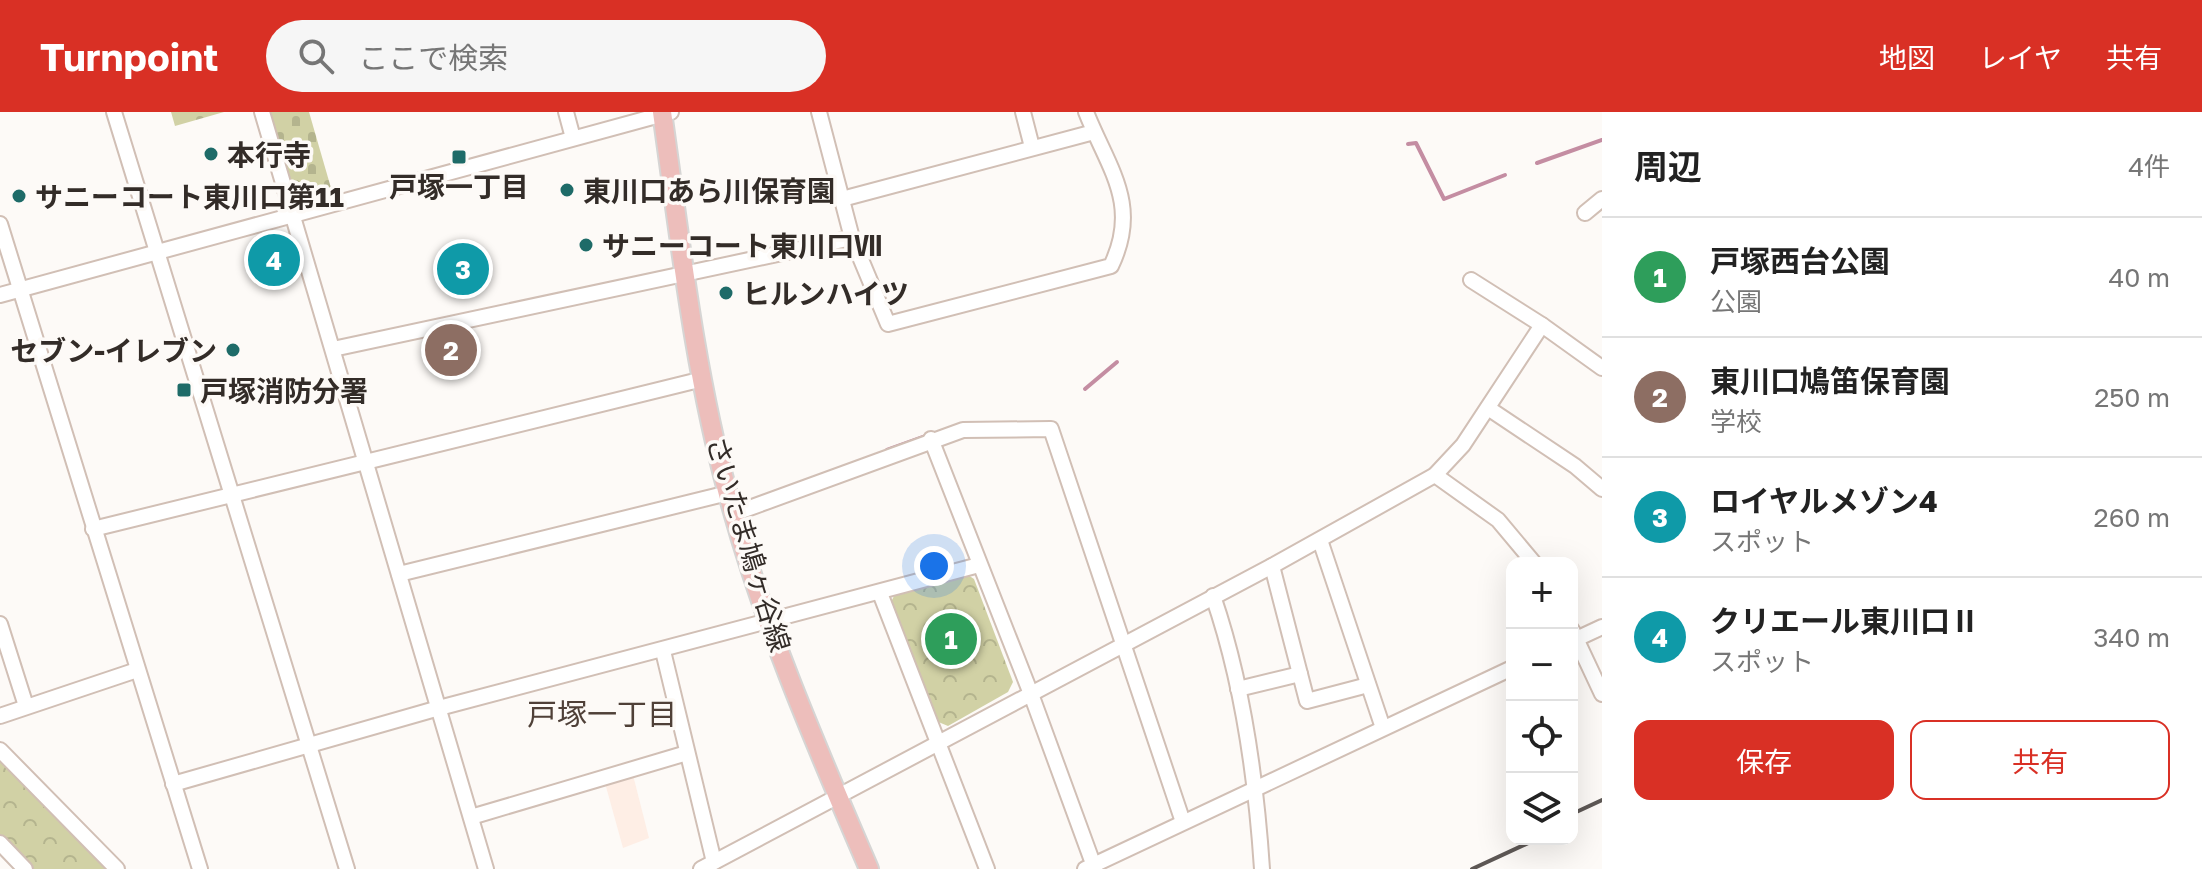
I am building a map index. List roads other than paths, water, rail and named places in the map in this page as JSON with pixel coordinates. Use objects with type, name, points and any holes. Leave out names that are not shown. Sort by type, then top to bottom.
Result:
[{"type":"main road","name":"さいたま鳩ヶ谷線","points":[[665,113],[703,379],[733,514],[770,621],[869,869]]},
{"type":"street","points":[[114,112],[347,869]]},
{"type":"street","points":[[262,112],[486,869]]},
{"type":"street","points":[[566,112],[573,138]]},
{"type":"street","points":[[819,112],[852,238],[888,324],[1111,266],[1120,246],[1125,213],[1116,177],[1086,112]]},
{"type":"street","points":[[1023,112],[1032,147]]},
{"type":"street","points":[[0,295],[665,113]]},
{"type":"street","points":[[842,199],[1094,132]]},
{"type":"street","points":[[1585,213],[1602,199]]},
{"type":"street","points":[[0,224],[173,784],[194,867]]},
{"type":"street","points":[[333,349],[852,238]]},
{"type":"street","points":[[1471,280],[1602,368]]},
{"type":"street","points":[[663,651],[687,753],[707,865],[1272,566],[1435,475],[1463,445],[1542,325]]},
{"type":"street","points":[[93,529],[703,379]]},
{"type":"street","points":[[1488,408],[1575,466],[1602,489]]},
{"type":"street","points":[[733,514],[931,439],[983,427],[1051,429],[1183,822]]},
{"type":"street","points":[[931,439],[1031,694],[1091,868],[1506,671]]},
{"type":"street","points":[[1435,475],[1498,520],[1529,557]]},
{"type":"street","points":[[399,574],[728,493]]},
{"type":"street","points":[[1320,540],[1383,728]]},
{"type":"street","points":[[173,784],[308,743],[979,565]]},
{"type":"street","points":[[1272,566],[1307,701],[1368,685]]},
{"type":"street","points":[[880,593],[987,869]]},
{"type":"street","points":[[1213,596],[1231,649],[1263,868]]},
{"type":"street","points":[[0,624],[26,706]]},
{"type":"street","points":[[1578,635],[1602,627]]},
{"type":"street","points":[[1578,644],[1602,694]]},
{"type":"street","points":[[0,716],[137,670]]},
{"type":"street","points":[[1238,689],[1300,674]]},
{"type":"street","points":[[0,750],[117,869]]},
{"type":"street","points":[[471,817],[687,753]]},
{"type":"street","points":[[0,843],[25,869]]},
{"type":"waterway","points":[[1537,163],[1602,140]]},
{"type":"waterway","points":[[1408,144],[1416,143],[1444,199],[1505,175]]},
{"type":"waterway","points":[[1085,389],[1117,362]]},
{"type":"waterway","points":[[965,424],[1004,423]]},
{"type":"waterway","points":[[887,450],[926,436]]},
{"type":"railway","points":[[1578,811],[1602,800]]},
{"type":"railway","points":[[1472,869],[1524,845]]},
{"type":"place","name":"本行寺","points":[[211,154]]},
{"type":"place","name":"戸塚一丁目","points":[[459,157]]},
{"type":"place","name":"東川口あら川保育園","points":[[567,190]]},
{"type":"place","name":"サニーコート東川口第11","points":[[19,196]]},
{"type":"place","name":"サニーコート東川口Ⅶ","points":[[586,245]]},
{"type":"place","name":"クリエール東川口Ⅱ","points":[[274,260]]},
{"type":"place","name":"ロイヤルメゾン4","points":[[463,269]]},
{"type":"place","name":"ヒルンハイツ","points":[[726,293]]},
{"type":"place","name":"セブン-イレブン","points":[[233,350]]},
{"type":"place","name":"東川口鳩笛保育園","points":[[451,350]]},
{"type":"place","name":"戸塚消防分署","points":[[184,390]]},
{"type":"place","name":"戸塚西台公園","points":[[951,639]]},
{"type":"district","name":"戸塚一丁目","points":[[602,714]]}]
